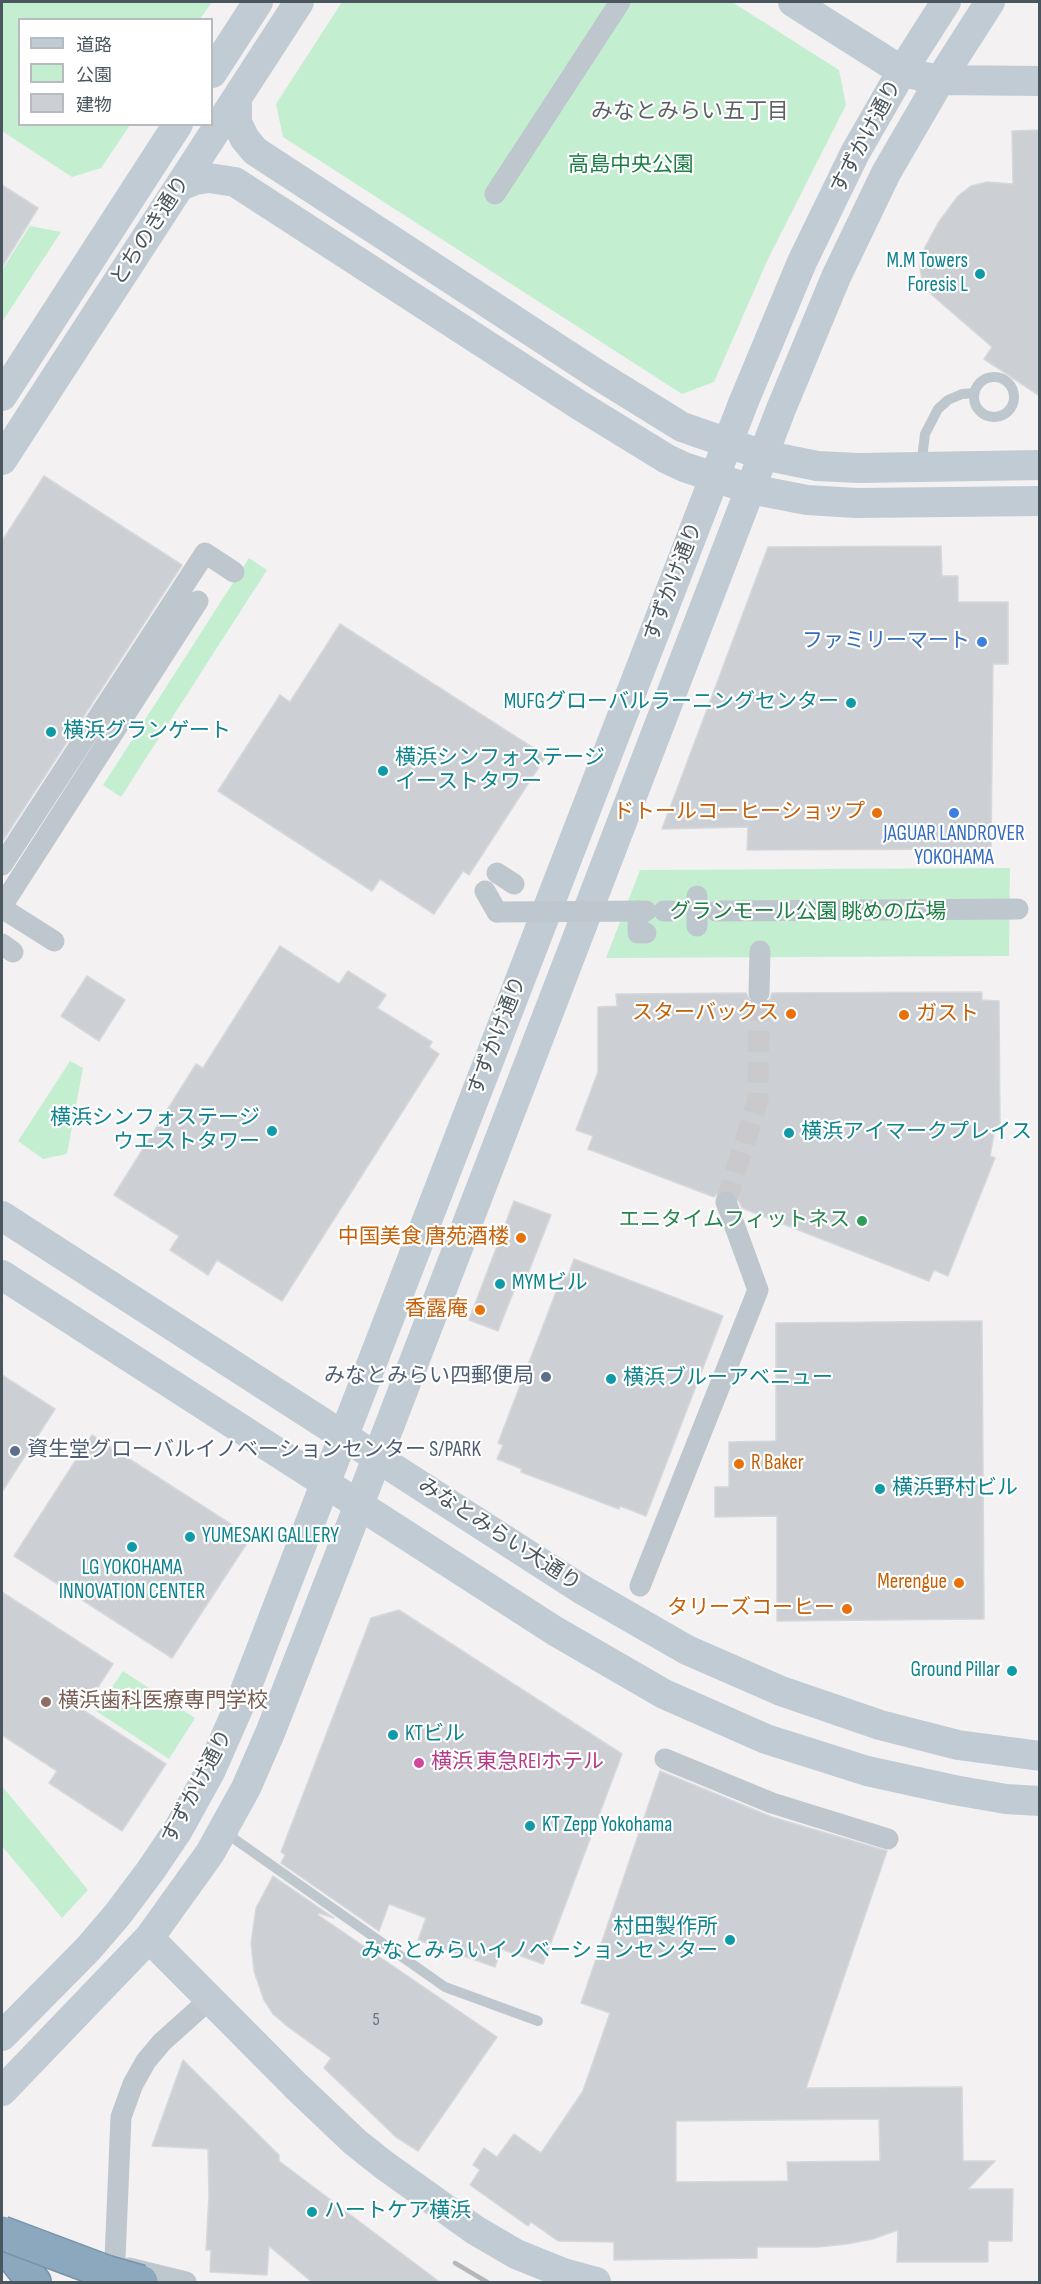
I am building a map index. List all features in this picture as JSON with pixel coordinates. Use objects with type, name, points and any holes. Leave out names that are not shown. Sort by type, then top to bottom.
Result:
[{"type":"highway","points":[[2,2233],[141,2283]]},
{"type":"highway","points":[[2,2242],[34,2283]]},
{"type":"highway","points":[[2,2251],[105,2276]]},
{"type":"street","points":[[213,71],[258,2]]},
{"type":"street","name":"とちのき通り","points":[[2,460],[299,2]]},
{"type":"street","points":[[495,194],[620,2]]},
{"type":"street","points":[[793,2],[902,71],[940,80],[1040,81]]},
{"type":"street","name":"すずかけ通り","points":[[2,2036],[88,1949],[118,1914],[152,1870],[178,1830],[211,1770],[325,1484],[714,478],[802,262],[855,153],[902,71],[946,2]]},
{"type":"street","name":"すずかけ通り","points":[[2,2091],[149,1938],[183,1893],[223,1831],[246,1788],[270,1733],[763,455],[836,277],[886,173],[940,80],[990,2]]},
{"type":"street","points":[[237,98],[237,123],[245,140],[255,151],[607,381],[682,427],[763,455],[817,466],[859,468],[1040,465]]},
{"type":"street","name":"とちのき通り","points":[[2,396],[177,126]]},
{"type":"street","points":[[180,186],[209,178],[235,182],[588,411],[667,459],[714,478],[750,489],[807,500],[856,503],[1040,501]]},
{"type":"street","points":[[2,865],[205,553],[225,569]]},
{"type":"street","points":[[54,941],[2,907],[198,601]]},
{"type":"street","points":[[484,891],[497,912],[1018,909]]},
{"type":"street","points":[[646,933],[638,933],[682,911]]},
{"type":"street","points":[[759,993],[760,951]]},
{"type":"street","points":[[640,1586],[758,1290],[726,1202]]},
{"type":"street","name":"みなとみらい大通り","points":[[2,1216],[581,1588],[687,1650],[781,1691],[880,1725],[958,1745],[1040,1756]]},
{"type":"street","points":[[2,1275],[555,1631],[664,1694],[766,1739],[867,1772],[964,1792],[1006,1799],[1040,1801]]},
{"type":"street","points":[[665,1759],[770,1809],[888,1839]]},
{"type":"street","points":[[183,1893],[176,1936],[180,1963],[186,1975]]},
{"type":"street","points":[[149,1938],[296,2086],[356,2142],[427,2197],[475,2230],[516,2254],[562,2273],[596,2283]]},
{"type":"street","points":[[186,2283],[105,2276],[121,2117],[146,2061],[162,2042],[210,1999]]},
{"type":"lane","points":[[921,467],[925,434],[938,409],[948,400],[962,394],[974,393]]},
{"type":"lane","points":[[223,1831],[445,1986],[538,2021]]},
{"type":"green space","points":[[2,2],[212,2],[201,18],[18,18],[18,126],[129,126],[101,168],[72,177],[2,131]]},
{"type":"green space","name":"高島中央公園","points":[[342,2],[732,2],[839,70],[846,105],[768,259],[714,382],[682,394],[283,137],[276,104]]},
{"type":"green space","points":[[30,226],[61,232],[2,322],[2,270]]},
{"type":"green space","points":[[249,558],[267,570],[121,797],[103,785]]},
{"type":"green space","name":"グランモール公園 眺めの広場","points":[[1010,868],[1009,956],[606,958],[640,870]]},
{"type":"green space","points":[[70,1061],[83,1068],[67,1154],[43,1159],[18,1141]]},
{"type":"green space","points":[[123,1671],[195,1718],[169,1759],[96,1711]]},
{"type":"green space","points":[[2,1786],[88,1890],[62,1918],[2,1846]]},
{"type":"building","name":"M.M Towers Foresis L","points":[[1040,130],[1040,396],[984,359],[992,347],[932,295],[922,281],[920,267],[923,251],[938,223],[958,196],[971,186],[987,182],[1013,184],[1012,131]]},
{"type":"building","points":[[2,185],[38,208],[2,267]]},
{"type":"building","name":"横浜グランゲート","points":[[44,476],[182,565],[2,842],[2,541]]},
{"type":"building","name":"MUFGグローバルラーニングセンター","points":[[941,546],[942,576],[958,576],[958,602],[1008,602],[1008,664],[993,664],[991,849],[747,850],[748,827],[662,829],[768,547]]},
{"type":"building","name":"横浜シンフォステージ イーストタワー","points":[[340,624],[546,756],[469,875],[463,871],[434,914],[380,879],[372,891],[218,791],[280,695],[290,702]]},
{"type":"building","name":"横浜シンフォステージ ウエストタワー","points":[[280,946],[339,984],[348,971],[386,995],[377,1008],[432,1042],[429,1047],[439,1054],[282,1301],[217,1260],[208,1275],[170,1250],[179,1236],[114,1195],[196,1064],[203,1068]]},
{"type":"building","points":[[87,976],[125,1000],[99,1041],[61,1016]]},
{"type":"building","name":"横浜アイマークプレイス","points":[[982,992],[982,1000],[999,1001],[1000,1127],[995,1128],[990,1156],[995,1158],[948,1276],[934,1270],[929,1281],[742,1208],[735,1193],[729,1190],[721,1190],[714,1197],[588,1149],[593,1136],[576,1130],[598,1072],[598,1007],[617,1006],[616,994],[746,993],[752,1004],[759,1006],[770,1000],[772,993]]},
{"type":"building","points":[[514,1201],[551,1215],[527,1276],[521,1273],[498,1331],[469,1320]]},
{"type":"building","name":"横浜ブルーアベニュー","points":[[574,1259],[723,1316],[646,1516],[620,1506],[619,1509],[521,1472],[522,1469],[497,1459],[503,1445],[498,1443],[563,1274],[568,1276]]},
{"type":"building","name":"横浜野村ビル","points":[[982,1321],[984,1619],[777,1621],[777,1516],[715,1517],[715,1487],[729,1487],[729,1442],[776,1441],[776,1323]]},
{"type":"building","name":"資生堂グローバルイノベーションセンター S/PARK","points":[[2,1375],[55,1409],[2,1492]]},
{"type":"building","name":"LG YOKOHAMA INNOVATION CENTER","points":[[92,1435],[251,1537],[172,1658],[14,1556]]},
{"type":"building","points":[[2,1592],[113,1664],[83,1710],[166,1764],[122,1831],[49,1783],[57,1771],[2,1735]]},
{"type":"building","points":[[399,1610],[622,1754],[543,1964],[501,1949],[495,1967],[418,1940],[426,1918],[389,1904],[379,1931],[281,1863],[285,1855],[281,1852],[371,1618]]},
{"type":"building","points":[[660,1771],[772,1817],[887,1851],[806,2088],[962,2087],[963,2161],[995,2161],[968,2189],[1013,2189],[1012,2241],[988,2241],[988,2262],[897,2262],[898,2230],[873,2239],[847,2244],[818,2247],[757,2247],[757,2258],[614,2260],[614,2242],[558,2241],[531,2222],[528,2226],[470,2185],[480,2170],[473,2165],[484,2148],[497,2157],[514,2134],[541,2153],[583,2091],[610,2013],[581,2003]],"holes":[[[879,2119],[880,2161],[787,2162],[788,2181],[676,2182],[676,2121]]]},
{"type":"building","points":[[273,1876],[334,1918],[319,1913],[318,1915],[497,2037],[418,2151],[396,2137],[324,2068],[331,2058],[273,2014],[264,2000],[254,1971],[251,1943],[256,1908]]},
{"type":"building","points":[[183,2060],[279,2155],[279,2161],[441,2283],[313,2283],[269,2246],[267,2275],[210,2272],[211,2250],[206,2250],[209,2196],[208,2149],[152,2146]]},
{"type":"tunnel","points":[[726,1202],[758,1100],[759,993]]},
{"type":"railway","points":[[455,2263],[487,2282]]},
{"type":"place","name":"M.M Towers Foresis L","points":[[980,274]]},
{"type":"place","name":"ファミリーマート","points":[[982,642]]},
{"type":"place","name":"MUFGグローバルラーニングセンター","points":[[851,703]]},
{"type":"place","name":"横浜グランゲート","points":[[51,732]]},
{"type":"place","name":"横浜シンフォステージ イーストタワー","points":[[383,771]]},
{"type":"place","name":"ドトールコーヒーショップ","points":[[877,813]]},
{"type":"place","name":"JAGUAR LANDROVER YOKOHAMA","points":[[954,813]]},
{"type":"place","name":"スターバックス","points":[[791,1014]]},
{"type":"place","name":"ガスト","points":[[904,1015]]},
{"type":"place","name":"横浜シンフォステージ ウエストタワー","points":[[272,1131]]},
{"type":"place","name":"横浜アイマークプレイス","points":[[789,1133]]},
{"type":"place","name":"エニタイムフィットネス","points":[[862,1221]]},
{"type":"place","name":"中国美食 唐苑酒楼","points":[[521,1238]]},
{"type":"place","name":"MYMビル","points":[[500,1284]]},
{"type":"place","name":"香露庵","points":[[480,1310]]},
{"type":"place","name":"みなとみらい四郵便局","points":[[546,1377]]},
{"type":"place","name":"横浜ブルーアベニュー","points":[[611,1379]]},
{"type":"place","name":"資生堂グローバルイノベーションセンター S/PARK","points":[[15,1451]]},
{"type":"place","name":"R Baker","points":[[739,1464]]},
{"type":"place","name":"横浜野村ビル","points":[[880,1489]]},
{"type":"place","name":"YUMESAKI GALLERY","points":[[190,1537]]},
{"type":"place","name":"LG YOKOHAMA INNOVATION CENTER","points":[[132,1547]]},
{"type":"place","name":"Merengue","points":[[959,1583]]},
{"type":"place","name":"タリーズコーヒー","points":[[847,1609]]},
{"type":"place","name":"Ground Pillar","points":[[1012,1671]]},
{"type":"place","name":"横浜歯科医療専門学校","points":[[46,1702]]},
{"type":"place","name":"KTビル","points":[[393,1735]]},
{"type":"place","name":"横浜 東急REIホテル","points":[[419,1763]]},
{"type":"place","name":"KT Zepp Yokohama","points":[[530,1826]]},
{"type":"place","name":"村田製作所 みなとみらいイノベーションセンター","points":[[730,1940]]},
{"type":"place","name":"ハートケア横浜","points":[[312,2212]]},
{"type":"district","name":"みなとみらい五丁目","points":[[690,112]]}]
